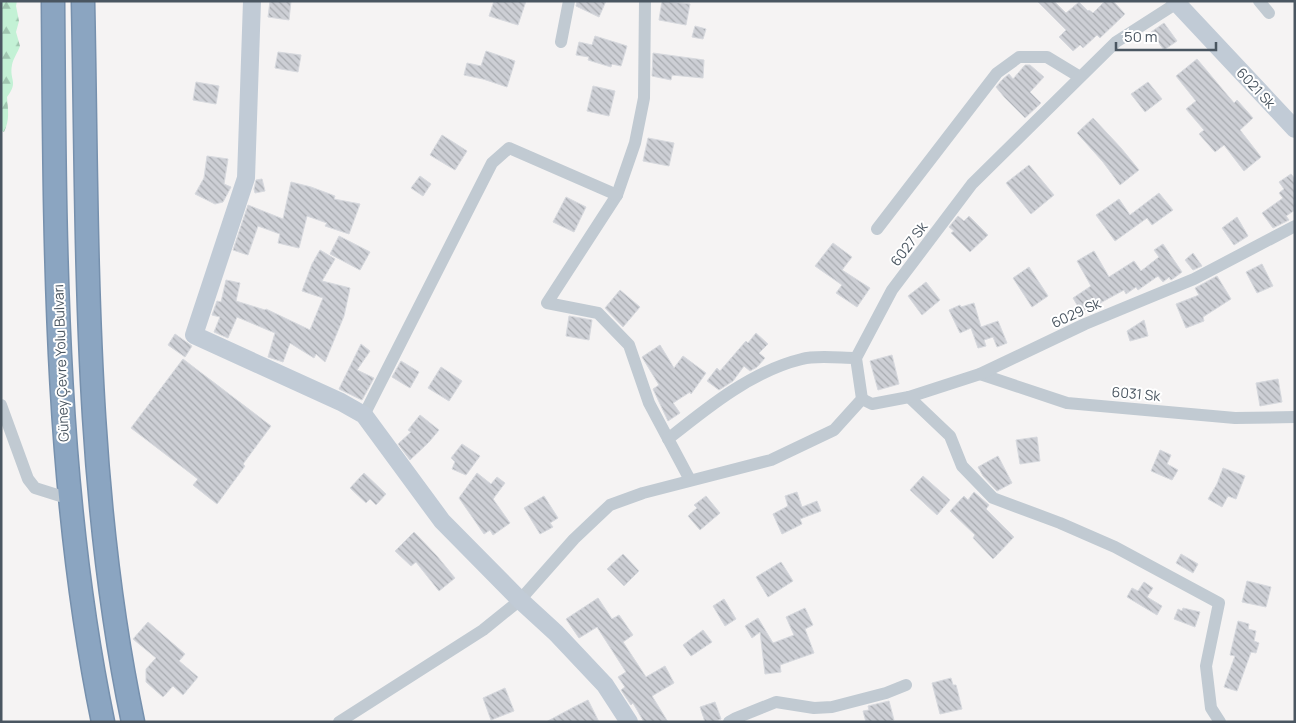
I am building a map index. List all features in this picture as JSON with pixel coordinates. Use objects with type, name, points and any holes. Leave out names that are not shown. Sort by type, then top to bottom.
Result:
[{"type":"highway","name":"Güney Çevre Yolu Bulvarı","points":[[53,1],[54,142],[60,376],[70,500],[82,599],[103,722]]},
{"type":"highway","points":[[83,1],[89,299],[95,446],[111,601],[120,663],[133,722]]},
{"type":"street","points":[[252,1],[246,178],[194,335],[341,402],[364,415],[442,521],[520,600],[556,633],[605,685],[629,722]]},
{"type":"street","points":[[561,42],[569,1]]},
{"type":"street","points":[[645,1],[644,98],[636,143],[617,195],[547,303],[598,313],[629,345],[649,404],[690,480]]},
{"type":"street","points":[[1259,1],[1269,13]]},
{"type":"street","name":"6027 Sk","points":[[856,358],[892,290],[972,184],[1116,42],[1177,2]]},
{"type":"street","name":"6021 Sk","points":[[1177,2],[1295,129]]},
{"type":"street","points":[[878,229],[997,73],[1019,57],[1047,57],[1080,77]]},
{"type":"street","points":[[364,415],[492,163],[509,148],[617,195]]},
{"type":"street","name":"6029 Sk","points":[[862,399],[872,404],[909,397],[980,374],[1085,324],[1194,279],[1295,226]]},
{"type":"street","points":[[339,722],[482,630],[520,600],[574,539],[610,505],[643,492],[771,460],[834,430],[862,399],[856,358],[804,358],[769,370],[712,405],[668,439]]},
{"type":"street","name":"6031 Sk","points":[[980,374],[1067,404],[1235,418],[1295,418]]},
{"type":"street","points":[[909,397],[950,436],[962,466],[993,498],[1060,523],[1115,547],[1219,603],[1206,666],[1211,708],[1220,722]]},
{"type":"street","points":[[1,405],[28,479],[35,488],[70,500]]},
{"type":"street","points":[[729,722],[776,702],[814,708],[832,707],[886,693],[906,685]]},
{"type":"green space","points":[[1,1],[17,1],[19,21],[16,32],[20,46],[13,60],[11,70],[13,84],[11,92],[7,97],[8,119],[4,132],[1,127]]},
{"type":"building","points":[[270,1],[291,1],[289,20],[268,17]]},
{"type":"building","points":[[494,1],[526,1],[518,25],[489,16]]},
{"type":"building","points":[[577,1],[606,1],[599,17],[576,6]]},
{"type":"building","points":[[662,1],[690,4],[686,25],[659,20]]},
{"type":"building","points":[[1037,1],[1054,1],[1066,13],[1079,2],[1088,11],[1093,13],[1105,1],[1113,1],[1125,14],[1100,38],[1097,35],[1083,48],[1080,45],[1073,51],[1059,37],[1066,30]]},
{"type":"building","points":[[1164,23],[1177,41],[1164,50],[1151,32]]},
{"type":"building","points":[[695,26],[706,29],[703,39],[692,37]]},
{"type":"building","points":[[595,36],[627,46],[621,66],[612,64],[611,67],[588,60],[589,57],[576,55],[579,42],[592,45]]},
{"type":"building","points":[[486,51],[515,61],[507,87],[464,75],[467,63],[481,66]]},
{"type":"building","points":[[278,52],[301,55],[298,72],[275,68]]},
{"type":"building","points":[[653,53],[704,60],[703,78],[672,75],[671,80],[652,76]]},
{"type":"building","points":[[1197,59],[1234,103],[1237,100],[1253,118],[1240,130],[1261,157],[1244,171],[1224,145],[1215,152],[1199,134],[1204,130],[1186,109],[1196,101],[1176,76]]},
{"type":"building","points":[[1025,65],[1030,65],[1044,77],[1030,92],[1041,103],[1025,118],[996,87],[1009,74],[1013,79]]},
{"type":"building","points":[[196,82],[219,86],[216,104],[193,100]]},
{"type":"building","points":[[1148,82],[1162,99],[1145,112],[1131,94]]},
{"type":"building","points":[[593,86],[615,91],[609,116],[587,111]]},
{"type":"building","points":[[1093,118],[1139,170],[1120,185],[1103,162],[1077,133]]},
{"type":"building","points":[[442,135],[467,151],[455,170],[430,155]]},
{"type":"building","points":[[648,138],[674,143],[669,166],[643,161]]},
{"type":"building","points":[[207,156],[228,159],[224,184],[231,187],[223,202],[215,204],[195,194],[204,178]]},
{"type":"building","points":[[1029,165],[1054,195],[1031,214],[1006,183]]},
{"type":"building","points":[[1291,174],[1295,179],[1295,210],[1286,216],[1289,220],[1273,228],[1262,213],[1283,198],[1279,193],[1284,189],[1279,182]]},
{"type":"building","points":[[420,176],[431,184],[423,196],[411,188]]},
{"type":"building","points":[[262,179],[265,191],[255,193],[256,180]]},
{"type":"building","points":[[291,182],[335,196],[334,199],[360,204],[349,234],[325,226],[327,223],[307,216],[299,248],[278,243],[280,234],[258,226],[248,255],[233,250],[248,205],[283,219]]},
{"type":"building","points":[[1159,193],[1173,210],[1152,225],[1147,218],[1115,241],[1096,215],[1119,199],[1130,215]]},
{"type":"building","points":[[566,197],[586,207],[574,232],[553,222]]},
{"type":"building","points":[[958,216],[964,221],[969,216],[988,235],[970,252],[951,233],[954,231],[949,227]]},
{"type":"building","points":[[1237,217],[1248,236],[1234,245],[1222,228]]},
{"type":"building","points":[[339,236],[370,252],[360,270],[330,254]]},
{"type":"building","points":[[833,243],[852,257],[842,270],[870,288],[857,307],[836,293],[842,285],[815,266]]},
{"type":"building","points":[[1163,244],[1182,272],[1171,280],[1169,277],[1163,282],[1158,276],[1138,290],[1136,287],[1126,294],[1124,290],[1082,313],[1073,298],[1091,286],[1077,261],[1094,251],[1109,277],[1134,261],[1141,271],[1159,257],[1154,250]]},
{"type":"building","points":[[320,250],[335,259],[322,281],[350,288],[344,316],[325,362],[316,354],[314,358],[290,343],[283,362],[268,357],[275,333],[237,317],[228,338],[214,332],[220,317],[212,315],[217,301],[221,302],[226,280],[240,283],[236,301],[266,309],[310,330],[323,298],[302,291],[312,264]]},
{"type":"building","points":[[1193,253],[1202,266],[1193,270],[1185,260]]},
{"type":"building","points":[[1262,264],[1273,286],[1257,293],[1246,272]]},
{"type":"building","points":[[1029,267],[1048,296],[1032,307],[1013,278]]},
{"type":"building","points":[[1217,276],[1231,299],[1203,317],[1204,321],[1186,328],[1176,304],[1199,295],[1195,288]]},
{"type":"building","points":[[926,282],[940,300],[922,315],[908,296]]},
{"type":"building","points":[[620,290],[640,307],[623,327],[605,308]]},
{"type":"building","points":[[974,303],[981,327],[998,321],[1007,343],[997,347],[993,337],[984,340],[986,346],[978,348],[971,328],[960,333],[949,310],[960,305],[961,307]]},
{"type":"building","points":[[569,316],[592,320],[589,340],[566,336]]},
{"type":"building","points":[[1144,320],[1148,336],[1130,341],[1127,331]]},
{"type":"building","points":[[756,333],[768,344],[759,353],[765,358],[757,367],[750,371],[744,366],[733,381],[719,390],[707,381],[717,368],[720,371],[746,341],[748,343]]},
{"type":"building","points":[[175,334],[192,346],[185,357],[168,345]]},
{"type":"building","points":[[361,344],[370,351],[357,370],[374,378],[362,400],[339,389]]},
{"type":"building","points":[[660,345],[674,368],[683,356],[706,373],[691,394],[690,392],[673,403],[680,413],[668,421],[653,389],[659,385],[642,357]]},
{"type":"building","points":[[892,355],[899,384],[878,390],[870,361]]},
{"type":"building","points":[[183,359],[271,426],[217,504],[193,485],[198,479],[131,428]]},
{"type":"building","points":[[401,361],[419,372],[410,388],[392,377]]},
{"type":"building","points":[[441,367],[462,381],[449,401],[428,388]]},
{"type":"building","points":[[1278,379],[1282,402],[1260,406],[1256,383]]},
{"type":"building","points":[[420,415],[439,430],[410,460],[398,444],[411,432],[408,430]]},
{"type":"building","points":[[1037,437],[1040,461],[1020,464],[1016,440]]},
{"type":"building","points":[[462,444],[480,456],[466,475],[452,469],[455,462],[451,458]]},
{"type":"building","points":[[1160,450],[1171,455],[1167,464],[1178,470],[1172,480],[1151,471]]},
{"type":"building","points":[[998,456],[1012,483],[997,491],[983,476],[978,467]]},
{"type":"building","points":[[1223,468],[1245,476],[1236,499],[1228,496],[1222,507],[1208,499],[1217,484]]},
{"type":"building","points":[[364,473],[386,494],[376,505],[370,499],[366,503],[350,488]]},
{"type":"building","points":[[477,473],[491,484],[497,477],[505,483],[493,499],[510,523],[493,535],[490,530],[484,534],[459,498]]},
{"type":"building","points":[[923,476],[950,500],[937,515],[910,490]]},
{"type":"building","points":[[797,492],[802,507],[817,501],[821,511],[800,519],[802,524],[782,534],[773,514],[788,506],[785,496]]},
{"type":"building","points":[[974,492],[989,505],[986,509],[1014,537],[993,559],[973,538],[975,535],[950,511],[964,496],[968,500]]},
{"type":"building","points":[[544,496],[558,518],[550,523],[553,527],[540,534],[524,508]]},
{"type":"building","points":[[706,496],[720,513],[700,530],[688,516],[697,508],[694,505]]},
{"type":"building","points":[[414,532],[455,578],[439,591],[416,562],[411,566],[395,551]]},
{"type":"building","points":[[623,554],[639,571],[624,586],[607,569]]},
{"type":"building","points":[[1181,554],[1198,564],[1193,573],[1176,563]]},
{"type":"building","points":[[781,562],[793,581],[768,597],[756,577]]},
{"type":"building","points":[[1247,581],[1271,587],[1266,607],[1242,602]]},
{"type":"building","points":[[1144,582],[1153,588],[1147,597],[1162,606],[1157,615],[1127,597],[1132,588],[1138,591]]},
{"type":"building","points":[[598,598],[612,619],[619,615],[633,635],[623,642],[646,677],[665,666],[674,683],[652,696],[668,722],[644,722],[633,703],[631,705],[621,690],[625,687],[618,677],[626,672],[597,627],[579,638],[566,619]]},
{"type":"building","points":[[724,599],[736,619],[725,626],[713,606]]},
{"type":"building","points":[[805,608],[813,625],[805,629],[814,653],[780,665],[781,672],[765,674],[760,632],[752,638],[745,626],[758,618],[773,643],[794,635],[786,617]]},
{"type":"building","points":[[1183,608],[1200,612],[1195,627],[1174,619],[1178,609],[1182,611]]},
{"type":"building","points":[[1238,621],[1249,624],[1248,629],[1256,631],[1254,641],[1259,643],[1256,653],[1251,652],[1237,691],[1224,687],[1235,656],[1230,655]]},
{"type":"building","points":[[148,622],[185,654],[179,661],[198,677],[183,695],[173,686],[163,697],[146,682],[146,669],[156,658],[133,639]]},
{"type":"building","points":[[703,630],[712,642],[691,656],[683,645]]},
{"type":"building","points":[[951,678],[953,685],[956,685],[962,709],[940,714],[932,683]]},
{"type":"building","points":[[505,688],[514,711],[491,720],[483,698]]},
{"type":"building","points":[[588,700],[599,722],[546,722],[572,708]]},
{"type":"building","points":[[889,701],[894,720],[888,722],[866,722],[863,711],[869,710],[868,706]]},
{"type":"building","points":[[715,702],[721,719],[705,722],[700,707]]}]
